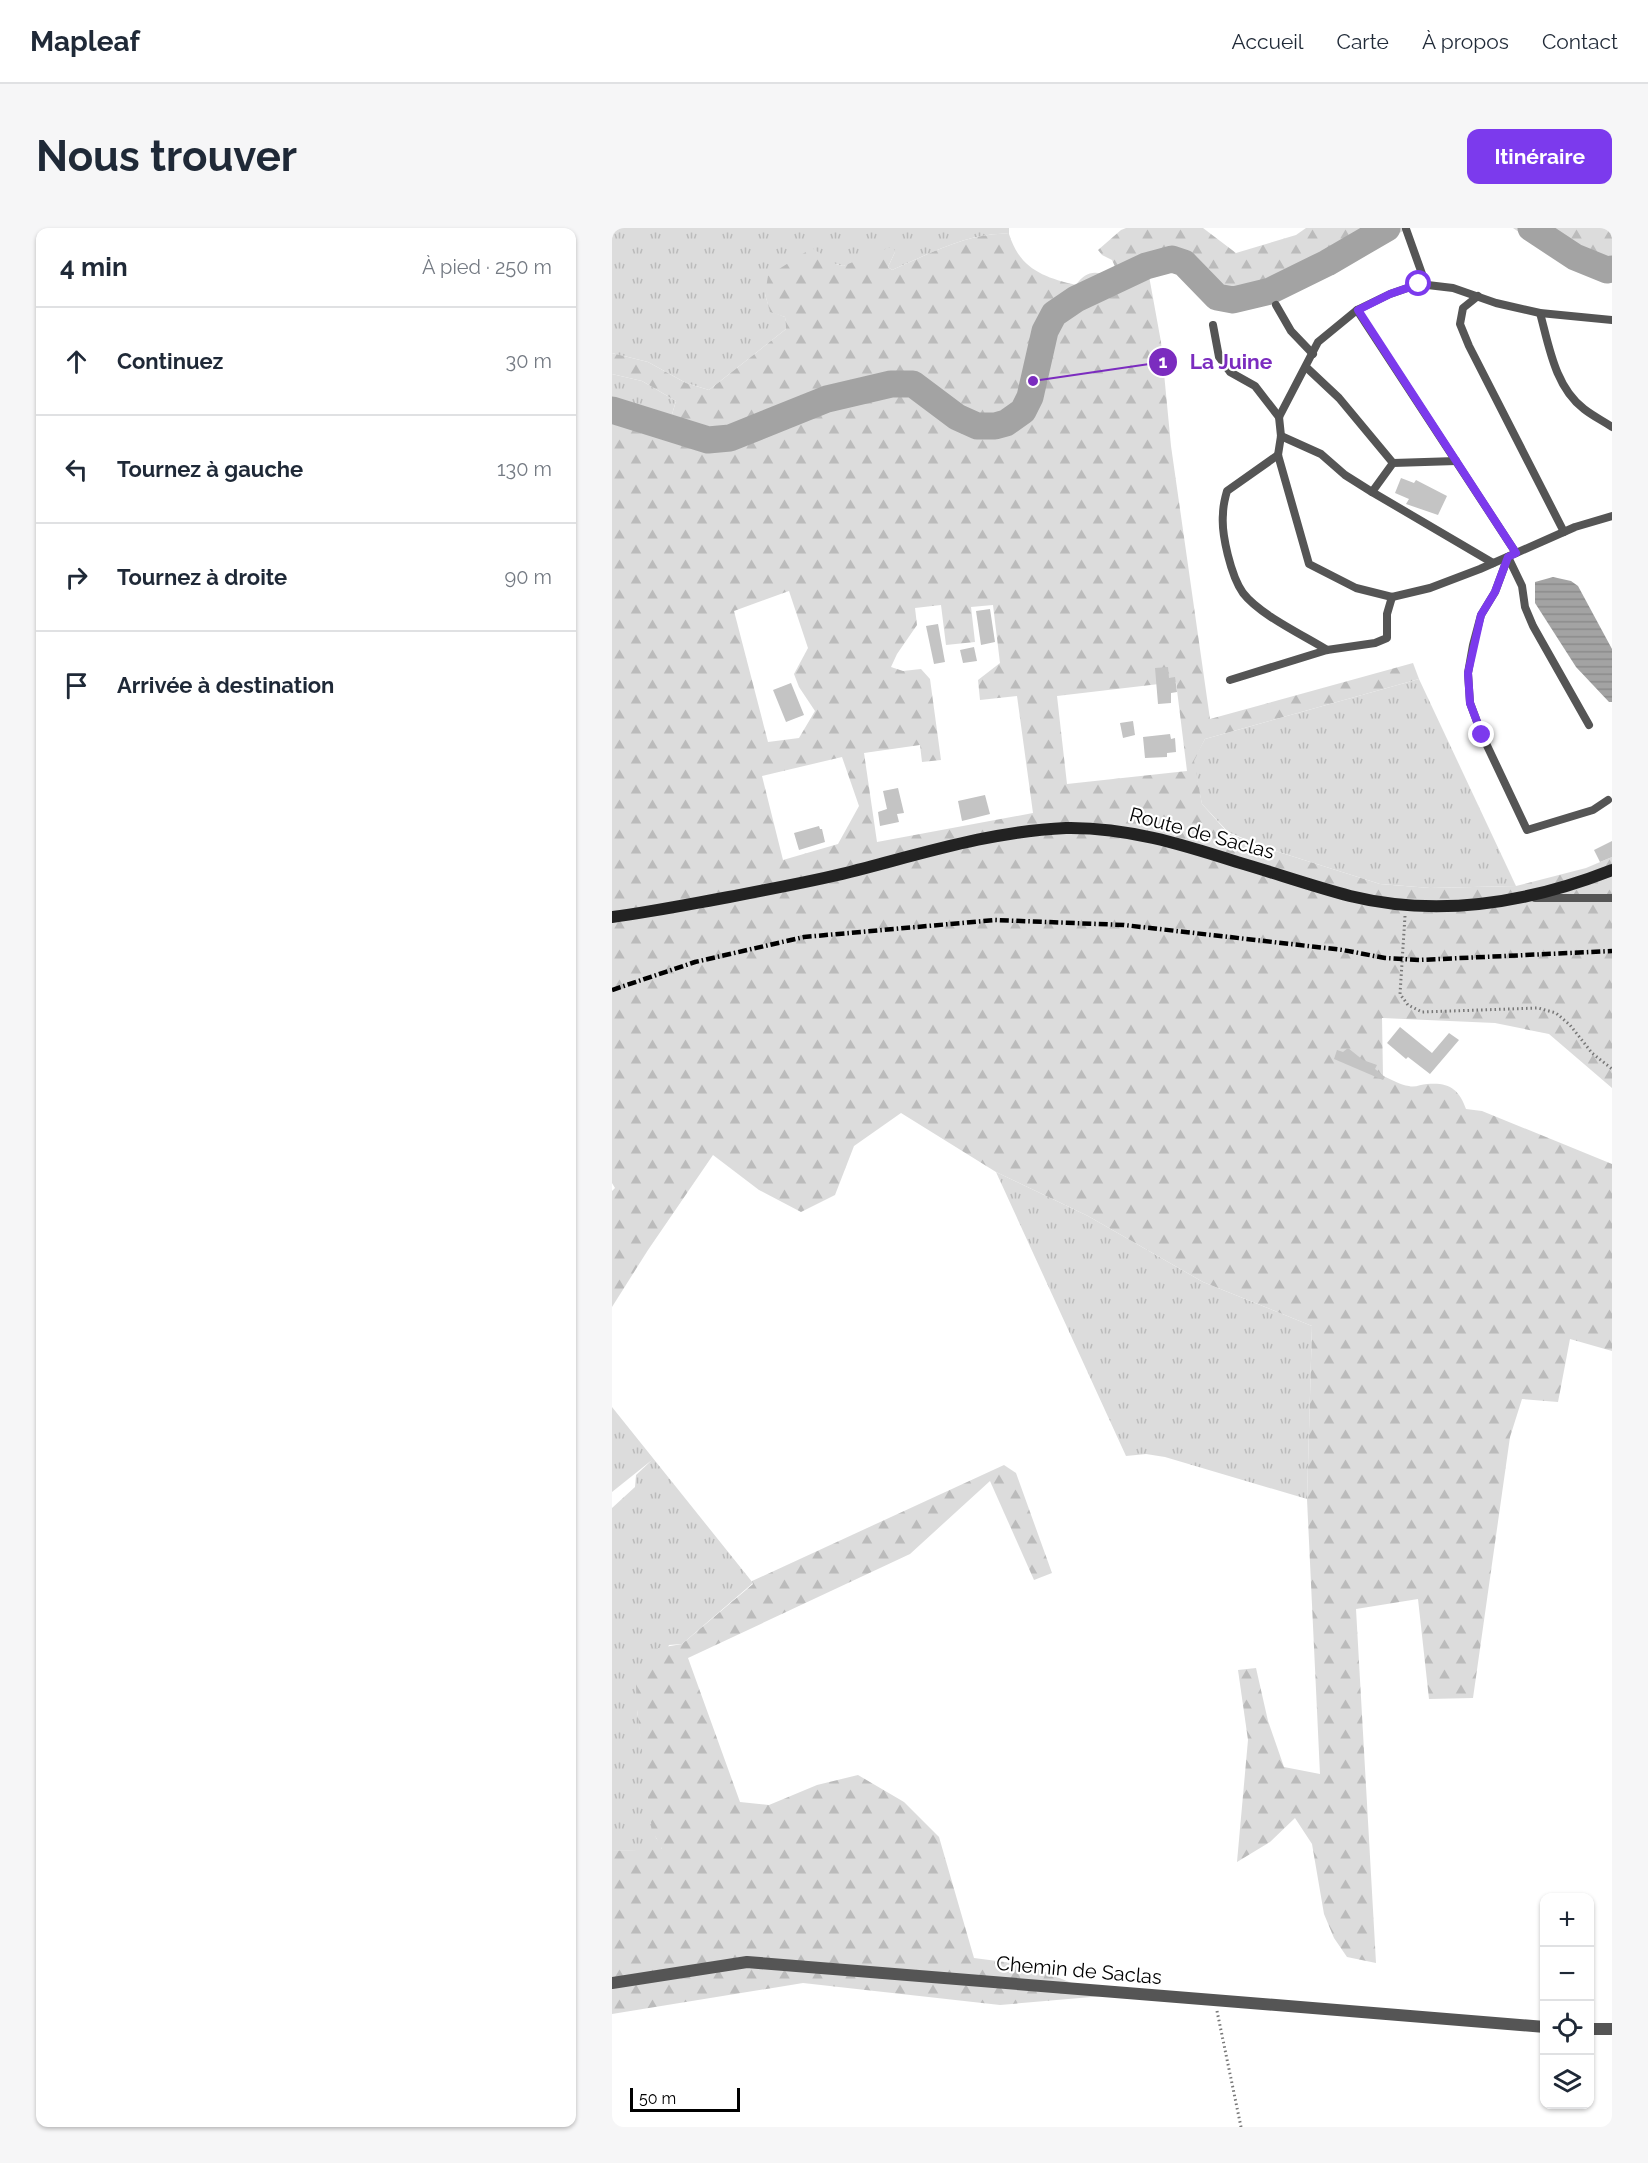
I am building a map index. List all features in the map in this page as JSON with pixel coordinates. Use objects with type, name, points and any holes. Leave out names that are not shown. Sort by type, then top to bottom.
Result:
[{"type":"main road","name":"Route de Saclas","points":[[612,917],[638,914],[846,873],[984,837],[1065,828],[1103,828],[1144,835],[1171,841],[1352,896],[1440,908],[1473,906],[1524,898],[1556,890],[1612,870]]},
{"type":"main road","name":"Route de Saclas","points":[[612,923],[638,914]]},
{"type":"street","name":"Chemin de Saclas","points":[[612,1983],[747,1962],[1540,2027]]},
{"type":"street","points":[[1594,2029],[1612,2029]]},
{"type":"lane","points":[[1406,230],[1426,285]]},
{"type":"lane","points":[[1279,417],[1318,342],[1358,310],[1390,294],[1419,284],[1453,288],[1540,313],[1612,320]]},
{"type":"lane","points":[[1478,296],[1463,308],[1460,324],[1468,346],[1564,532]]},
{"type":"lane","points":[[1276,304],[1291,331],[1313,354]]},
{"type":"lane","points":[[1358,310],[1456,461],[1512,555],[1522,586],[1525,607],[1533,626],[1589,725]]},
{"type":"lane","points":[[1540,313],[1557,374],[1583,408],[1612,426]]},
{"type":"lane","points":[[1213,326],[1219,357],[1230,372],[1255,386],[1279,417],[1281,436],[1278,455],[1309,564],[1356,588],[1392,597],[1430,588],[1564,532],[1612,516]]},
{"type":"lane","points":[[1306,367],[1339,398],[1393,463]]},
{"type":"lane","points":[[1281,436],[1321,454],[1345,475],[1493,563]]},
{"type":"lane","points":[[1278,455],[1227,491],[1223,515],[1224,538],[1238,584],[1244,595],[1271,617],[1327,650]]},
{"type":"lane","points":[[1393,463],[1456,461]]},
{"type":"lane","points":[[1372,492],[1393,463]]},
{"type":"lane","points":[[1512,555],[1495,592],[1481,615],[1468,673],[1470,703],[1482,735],[1527,830],[1593,810],[1608,800]]},
{"type":"lane","points":[[1230,680],[1327,650],[1375,644],[1387,638],[1387,614],[1392,597]]},
{"type":"lane","points":[[1524,898],[1612,898]]},
{"type":"path","points":[[1406,905],[1400,994],[1408,1005],[1422,1012],[1538,1008],[1556,1013],[1570,1025],[1592,1053],[1612,1069]]},
{"type":"path","points":[[1215,2001],[1241,2127]]},
{"type":"green space","points":[[612,228],[1009,228],[1009,234],[980,236],[965,240],[892,270],[888,267],[895,252],[843,266],[836,264],[765,294],[770,311],[785,317],[786,329],[709,390],[686,383],[648,362],[612,353]]},
{"type":"green space","points":[[1126,228],[1203,228],[1236,253],[1296,235],[1306,228],[1408,228],[1332,272],[1326,263],[1274,289],[1245,299],[1231,300],[1217,297],[1186,266],[1180,263],[1167,261],[1147,265],[1161,342],[1171,446],[1210,719],[1413,663],[1419,679],[1205,739],[1194,761],[1202,804],[1228,833],[1269,849],[1380,884],[1430,888],[1516,886],[1586,868],[1612,857],[1612,1088],[1549,1034],[1495,1023],[1382,1018],[1383,1076],[1411,1086],[1441,1084],[1447,1086],[1460,1096],[1466,1109],[1482,1111],[1612,1164],[1612,1351],[1570,1339],[1558,1402],[1522,1399],[1510,1437],[1473,1698],[1429,1699],[1418,1599],[1356,1609],[1376,1963],[1347,1957],[1334,1938],[1324,1914],[1312,1844],[1295,1818],[1270,1842],[1237,1862],[1248,1740],[1238,1670],[1256,1668],[1268,1721],[1284,1767],[1320,1774],[1307,1499],[1312,1326],[1203,1282],[1088,1216],[996,1172],[901,1113],[854,1146],[835,1195],[801,1212],[759,1190],[713,1155],[612,1307],[612,1191],[615,1188],[612,1183],[612,409],[670,421],[676,401],[642,381],[612,374],[612,353],[648,362],[686,383],[709,390],[786,329],[785,317],[770,312],[765,294],[768,276],[812,248],[843,266],[893,246],[895,252],[888,267],[892,270],[965,240],[980,236],[1009,234],[1019,256],[1034,270],[1053,279],[1076,285],[1090,273],[1109,276],[1117,271],[1112,260],[1098,250]],"holes":[[[789,591],[808,648],[794,674],[799,687],[815,711],[799,738],[768,742],[734,611]],[[941,605],[946,645],[975,642],[971,607],[993,605],[1000,663],[978,680],[980,700],[1017,696],[1033,813],[877,842],[864,753],[920,745],[922,762],[941,760],[930,679],[921,669],[903,671],[891,667],[917,625],[915,608]],[[1176,682],[1187,771],[1067,784],[1057,696]],[[842,757],[859,806],[838,844],[783,860],[762,776]]]},
{"type":"green space","points":[[1513,228],[1612,228],[1612,282],[1569,267]]},
{"type":"green space","points":[[612,374],[642,381],[676,401],[670,421],[612,409]]},
{"type":"green space","points":[[1419,679],[1516,886],[1430,888],[1380,884],[1269,849],[1228,832],[1202,804],[1193,761],[1205,739]]},
{"type":"green space","points":[[996,1172],[1088,1216],[1203,1282],[1312,1326],[1307,1499],[1165,1457],[1146,1454],[1126,1456]]},
{"type":"green space","points":[[612,1407],[753,1583],[682,1644],[669,1645],[637,1710],[656,1838],[662,1850],[612,1851],[612,1508],[635,1487],[636,1475],[652,1460],[612,1492]]},
{"type":"green space","points":[[1004,1465],[1016,1473],[1052,1573],[1034,1580],[990,1481],[910,1554],[688,1658],[740,1802],[769,1805],[817,1785],[858,1775],[904,1802],[939,1837],[974,1958],[1028,1965],[1103,1996],[1000,2005],[803,1983],[612,2014],[612,1851],[662,1849],[652,1830],[637,1710],[636,1683],[653,1649],[682,1644],[753,1584],[752,1581]]},
{"type":"shaded area","points":[[1553,577],[1571,581],[1578,586],[1612,649],[1612,702],[1609,702],[1576,667],[1535,603],[1535,582]]},
{"type":"building","points":[[1401,478],[1414,483],[1416,480],[1447,496],[1438,515],[1406,504],[1409,499],[1395,493]]},
{"type":"building","points":[[990,609],[995,642],[981,645],[976,611]]},
{"type":"building","points":[[938,624],[945,662],[934,664],[926,626]]},
{"type":"building","points":[[974,647],[977,661],[963,663],[960,650]]},
{"type":"building","points":[[1168,667],[1169,678],[1175,677],[1177,692],[1171,693],[1171,703],[1158,704],[1155,668]]},
{"type":"building","points":[[791,683],[804,715],[786,722],[773,690]]},
{"type":"building","points":[[1133,721],[1135,735],[1123,738],[1120,723]]},
{"type":"building","points":[[1170,734],[1171,739],[1175,738],[1176,752],[1167,753],[1167,757],[1145,758],[1143,737]]},
{"type":"building","points":[[898,788],[904,813],[897,814],[899,822],[880,826],[878,812],[887,809],[883,791]]},
{"type":"building","points":[[985,795],[990,814],[962,821],[958,801]]},
{"type":"building","points":[[819,826],[825,842],[799,850],[794,833]]},
{"type":"building","points":[[1612,841],[1612,857],[1600,862],[1594,850]]},
{"type":"building","points":[[1400,1027],[1432,1053],[1449,1033],[1459,1040],[1430,1074],[1408,1057],[1406,1059],[1387,1043]]},
{"type":"building","points":[[1348,1048],[1363,1060],[1377,1065],[1375,1069],[1385,1077],[1383,1080],[1334,1059],[1337,1050],[1343,1052]]},
{"type":"waterway","points":[[612,410],[708,440],[730,438],[827,399],[891,384],[913,384],[957,417],[977,426],[995,426],[1006,423],[1023,411],[1030,397],[1045,331],[1054,314],[1076,299],[1146,266],[1172,259],[1184,263],[1217,297],[1233,300],[1270,291],[1327,263],[1387,228]]},
{"type":"waterway","points":[[1531,228],[1575,257],[1607,270],[1612,269]]},
{"type":"railway","points":[[612,990],[695,962],[804,937],[995,920],[1124,925],[1343,950],[1385,958],[1419,960],[1612,951]]},
{"type":"place","name":"La Juine","points":[[1033,381]]},
{"type":"route","points":[[1419,284],[1390,294],[1358,310],[1516,553],[1508,557],[1495,592],[1481,615],[1473,645],[1468,673],[1470,703],[1482,735]]}]
